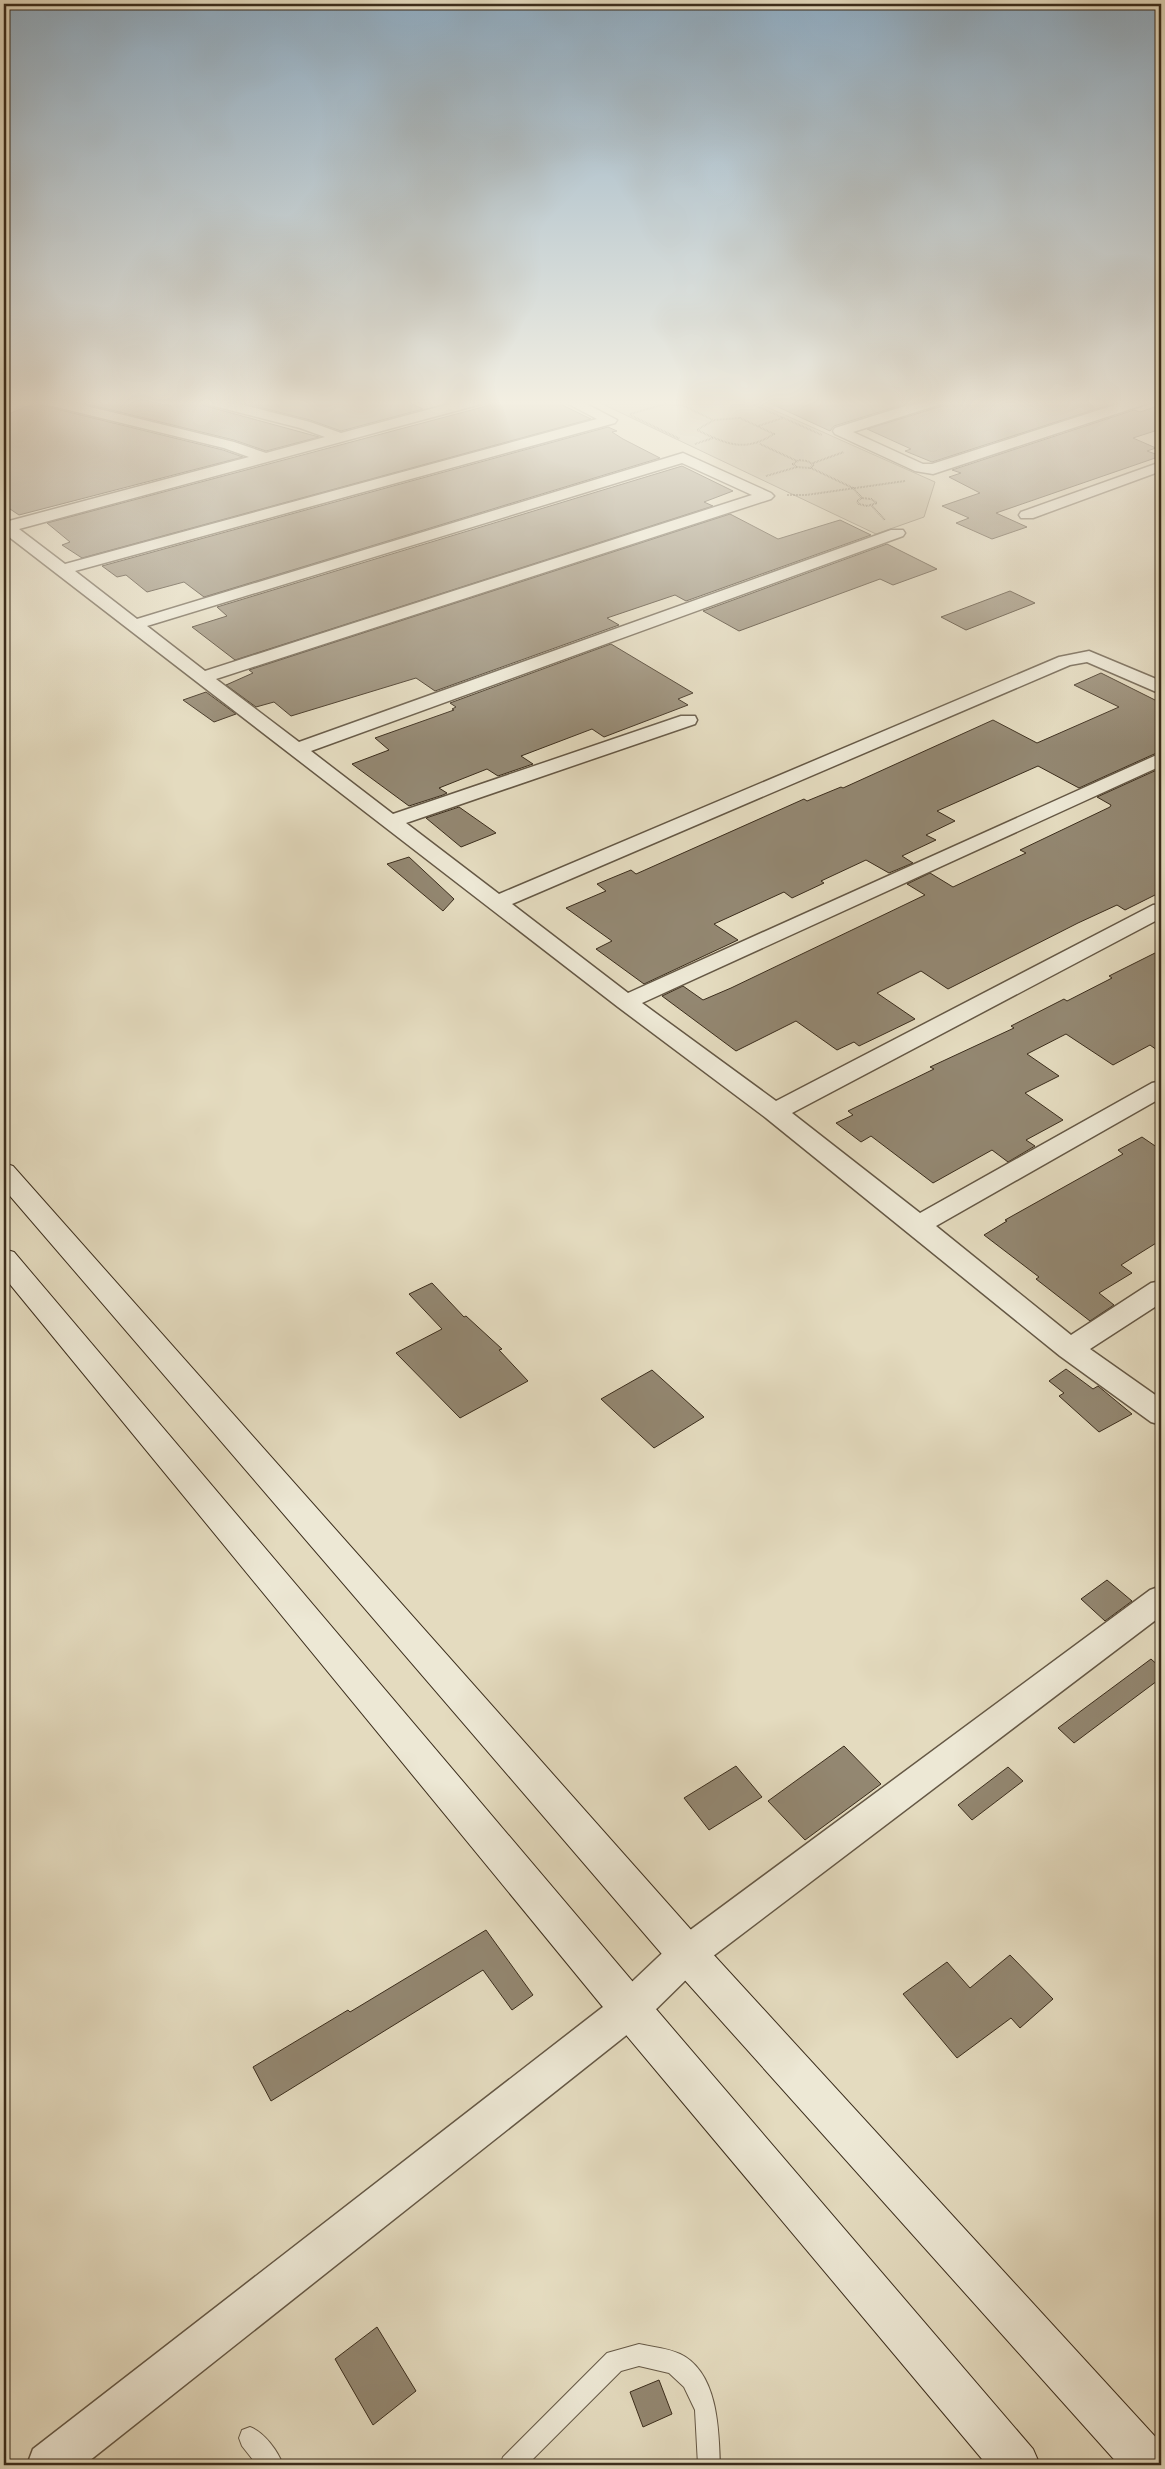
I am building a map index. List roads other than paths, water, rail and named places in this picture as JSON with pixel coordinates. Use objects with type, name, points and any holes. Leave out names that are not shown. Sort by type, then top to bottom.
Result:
[{"type":"main road","points":[[4,1172],[687,1954],[1150,2465]]},
{"type":"main road","points":[[4,1260],[630,2009],[1016,2465]]},
{"type":"street","points":[[5,526],[45,515]]},
{"type":"street","points":[[61,570],[261,515]]},
{"type":"street","points":[[134,625],[495,515]]},
{"type":"street","points":[[204,677],[706,515]]},
{"type":"street","points":[[5,526],[626,1002],[774,1112],[918,1225],[1070,1349],[1161,1414]]},
{"type":"street","points":[[298,749],[897,532]]},
{"type":"street","points":[[498,902],[1065,661],[1089,656],[1161,688]]},
{"type":"street","points":[[392,821],[688,720]]},
{"type":"street","points":[[626,1002],[1161,759]]},
{"type":"street","points":[[774,1112],[1161,910]]},
{"type":"street","points":[[918,1225],[1161,1088]]},
{"type":"street","points":[[1070,1349],[1161,1290]]},
{"type":"street","points":[[49,2465],[630,2009],[687,1954],[1161,1599]]},
{"type":"lane","points":[[511,2465],[615,2361],[639,2355],[675,2363],[692,2379],[706,2409],[709,2465]]},
{"type":"lane","points":[[250,2438],[272,2465]]}]
